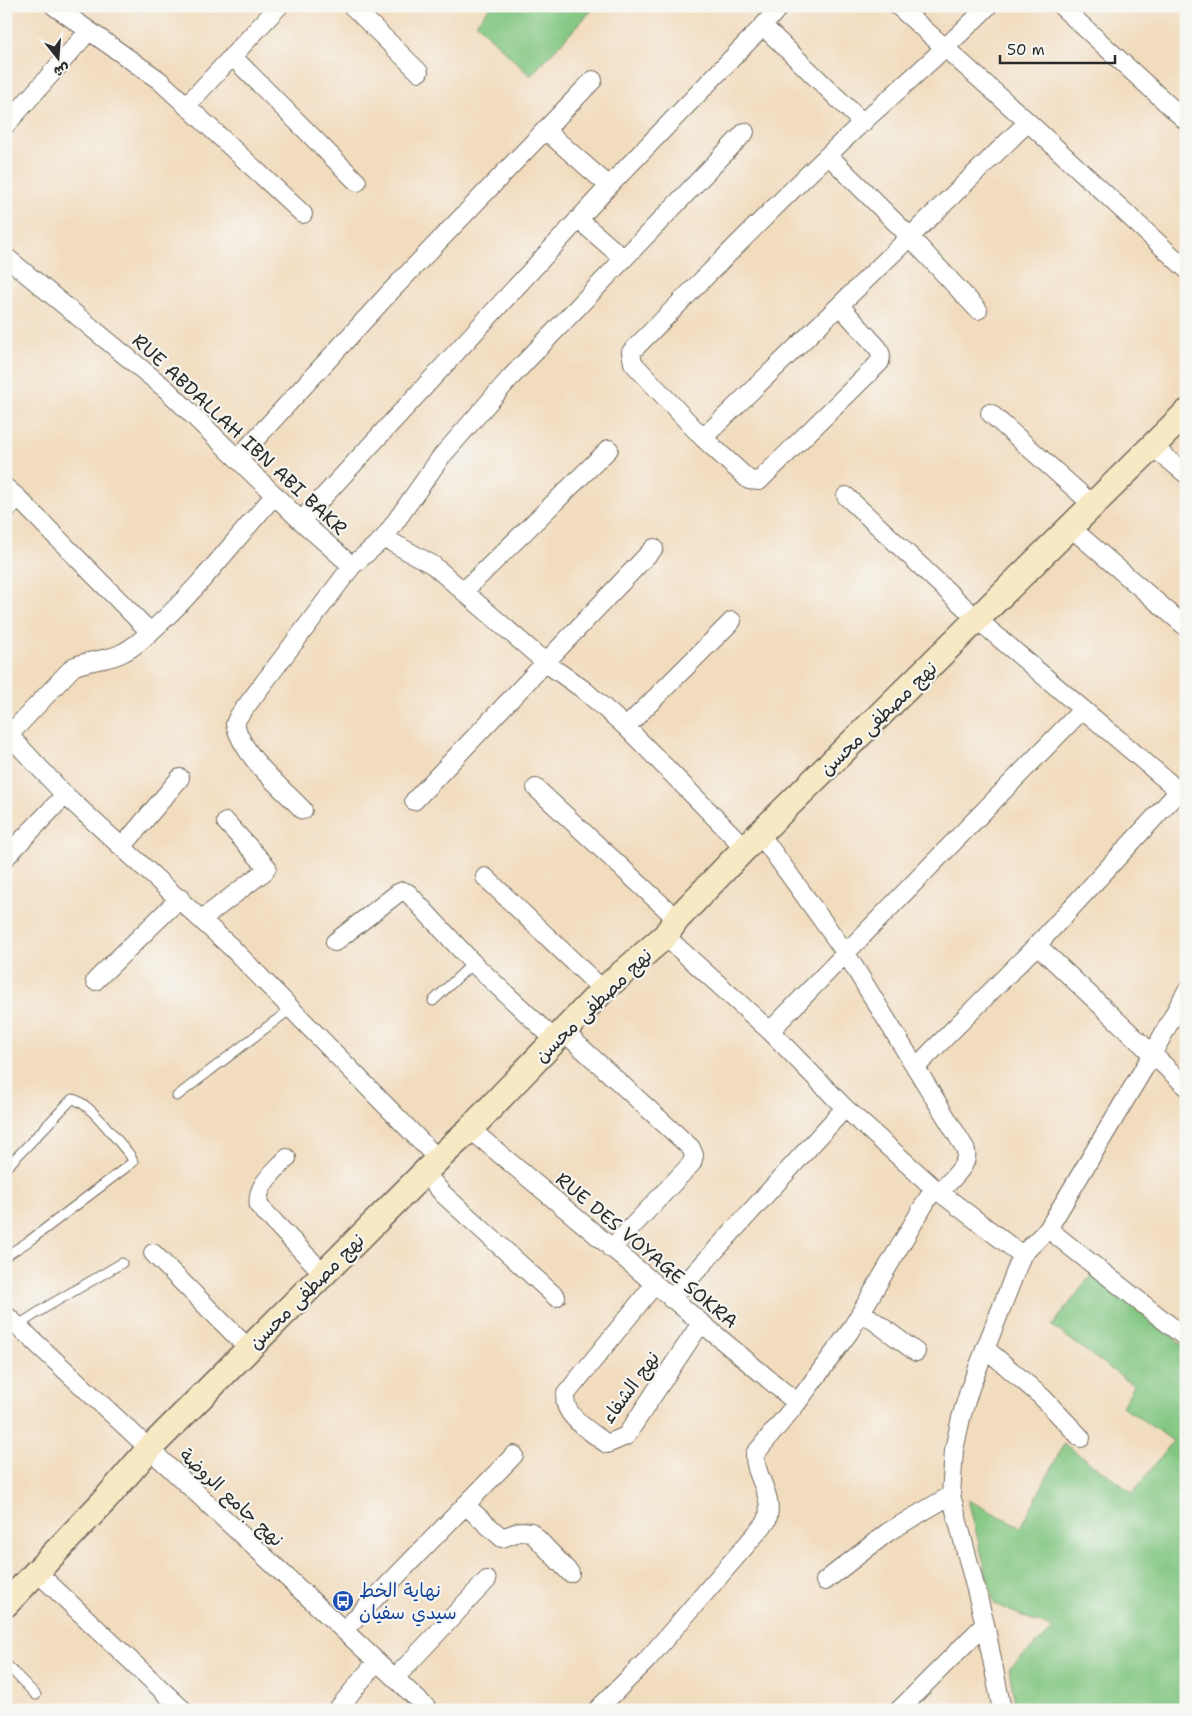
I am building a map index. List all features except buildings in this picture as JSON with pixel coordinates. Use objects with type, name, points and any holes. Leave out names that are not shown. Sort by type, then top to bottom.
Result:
[{"type":"main road","name":"نهج مصطفى محسن","points":[[6,1604],[105,1500],[149,1449],[470,1129],[559,1035],[671,927],[752,841],[978,620],[1092,504],[1186,414]]},
{"type":"street","points":[[54,6],[88,32],[159,80],[303,214]]},
{"type":"street","points":[[186,106],[279,6]]},
{"type":"street","points":[[352,6],[419,72]]},
{"type":"street","points":[[301,521],[609,186],[780,6]]},
{"type":"street","points":[[898,6],[945,50],[1028,122],[1186,270]]},
{"type":"street","points":[[840,306],[878,348],[881,355],[880,362],[759,481],[749,480],[703,438],[633,363],[632,352],[829,156],[945,50],[988,6]]},
{"type":"street","points":[[1061,6],[1186,121]]},
{"type":"street","points":[[763,26],[863,123]]},
{"type":"street","points":[[6,125],[88,32]]},
{"type":"street","points":[[232,56],[358,182]]},
{"type":"street","points":[[238,458],[391,291],[593,80]]},
{"type":"street","points":[[703,438],[1028,122]]},
{"type":"street","points":[[545,130],[609,186]]},
{"type":"street","points":[[303,810],[259,764],[240,738],[235,724],[352,566],[384,538],[447,450],[510,378],[745,132]]},
{"type":"street","points":[[829,156],[909,236],[978,310]]},
{"type":"street","points":[[578,220],[624,259]]},
{"type":"street","name":"RUE ABDALLAH IBN ABI BAKR","points":[[6,257],[167,390],[301,521],[352,566]]},
{"type":"street","points":[[990,413],[1092,504]]},
{"type":"street","points":[[1152,446],[1186,474]]},
{"type":"street","points":[[464,591],[609,449]]},
{"type":"street","points":[[274,495],[212,571],[182,604],[125,652],[88,661],[73,667],[8,733],[65,795],[180,898],[292,1008],[431,1166],[443,1194],[556,1297]]},
{"type":"street","points":[[846,496],[978,620],[1182,794],[1037,945],[917,1066]]},
{"type":"street","points":[[10,499],[150,632]]},
{"type":"street","points":[[1070,527],[1186,627]]},
{"type":"street","points":[[384,538],[432,565],[464,591],[546,663],[584,690],[752,841],[845,952],[917,1066],[968,1154],[966,1162],[937,1190],[862,1312],[797,1402],[755,1454],[755,1460],[767,1493],[769,1511],[766,1520],[734,1561],[648,1660],[596,1710]]},
{"type":"street","points":[[414,800],[654,548]]},
{"type":"street","points":[[626,727],[732,621]]},
{"type":"street","points":[[770,1031],[1083,709]]},
{"type":"street","points":[[122,846],[180,778]]},
{"type":"street","points":[[536,788],[845,1108],[937,1190],[1022,1255]]},
{"type":"street","points":[[6,858],[65,795]]},
{"type":"street","points":[[202,919],[265,871],[267,867],[226,822]]},
{"type":"street","points":[[485,877],[604,990]]},
{"type":"street","points":[[335,942],[403,891],[408,893],[473,964],[692,1148],[694,1155],[692,1163],[611,1249]]},
{"type":"street","points":[[95,981],[180,898]]},
{"type":"street","points":[[1037,945],[1186,1086]]},
{"type":"street","points":[[1002,1710],[985,1624],[951,1495],[954,1450],[961,1418],[985,1348],[1022,1255],[1048,1229],[1152,1055],[1186,992]]},
{"type":"street","points":[[671,1299],[845,1108]]},
{"type":"street","name":"RUE DES VOYAGE SOKRA","points":[[470,1129],[654,1285],[797,1402]]},
{"type":"street","points":[[287,1158],[262,1186],[257,1196],[258,1206],[324,1274]]},
{"type":"street","points":[[1048,1229],[1186,1338]]},
{"type":"street","points":[[153,1253],[249,1349]]},
{"type":"street","name":"نهج الشفاء","points":[[654,1285],[566,1394],[564,1402],[567,1411],[607,1444],[626,1436],[700,1323]]},
{"type":"street","points":[[862,1312],[916,1352]]},
{"type":"street","name":"نهج جامع الروضة","points":[[12,1321],[377,1661],[425,1709]]},
{"type":"street","points":[[985,1348],[1042,1397],[1081,1438]]},
{"type":"street","points":[[344,1630],[514,1455]]},
{"type":"street","points":[[825,1581],[888,1532],[951,1495]]},
{"type":"street","points":[[465,1505],[502,1538],[526,1530],[531,1532],[570,1573]]},
{"type":"street","points":[[37,1572],[183,1710]]},
{"type":"street","points":[[395,1678],[487,1580]]},
{"type":"street","points":[[899,1710],[985,1624]]},
{"type":"street","points":[[338,1710],[377,1661]]},
{"type":"lane","points":[[433,1001],[473,964]]},
{"type":"lane","points":[[177,1096],[292,1008]]},
{"type":"lane","points":[[6,1168],[72,1100],[78,1100],[97,1118],[130,1155],[133,1162],[29,1241],[6,1256]]},
{"type":"lane","points":[[12,1321],[48,1306],[122,1264]]},
{"type":"lane","points":[[6,1664],[36,1695]]},
{"type":"green space","points":[[491,6],[596,6],[530,76],[476,23]]},
{"type":"green space","points":[[1092,1274],[1186,1347],[1186,1710],[1016,1710],[1009,1669],[1053,1629],[994,1604],[968,1500],[1021,1527],[1064,1444],[1133,1493],[1173,1441],[1122,1406],[1134,1386],[1052,1326]]},
{"type":"place","name":"نهاية الخط سيدي سفيان","points":[[343,1601]]}]
